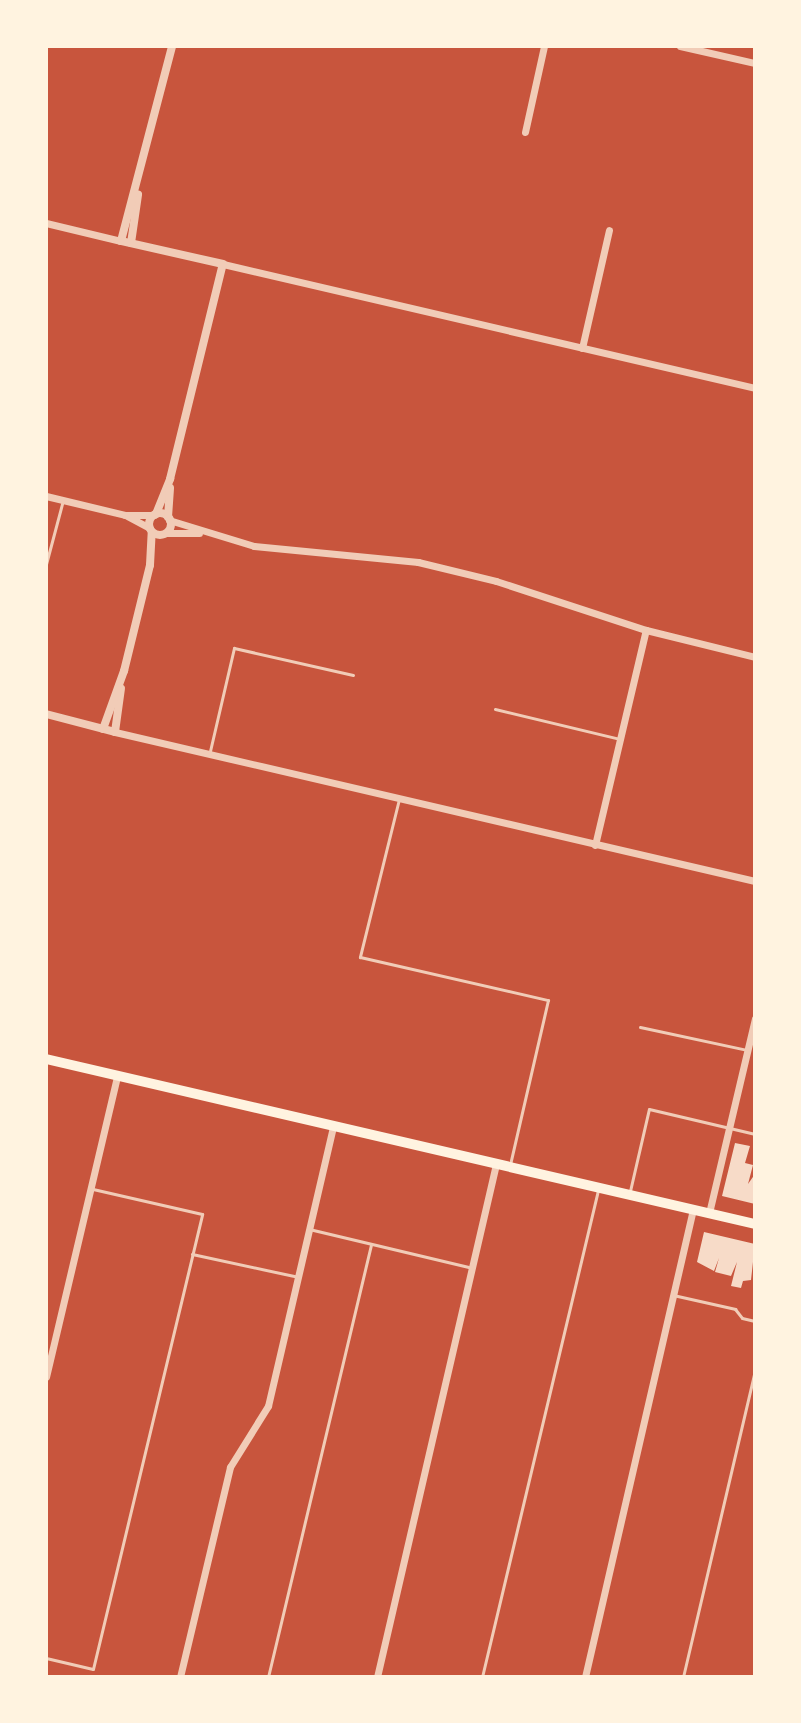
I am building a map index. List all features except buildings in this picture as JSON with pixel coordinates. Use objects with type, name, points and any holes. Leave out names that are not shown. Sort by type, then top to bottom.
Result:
[{"type":"main road","points":[[46,1059],[755,1224]]},
{"type":"street","points":[[121,241],[138,190],[172,46]]},
{"type":"street","points":[[525,132],[544,46]]},
{"type":"street","points":[[680,46],[755,63]]},
{"type":"street","points":[[131,243],[138,190]]},
{"type":"street","points":[[46,223],[755,388]]},
{"type":"street","points":[[582,348],[609,230]]},
{"type":"street","points":[[150,565],[151,530],[170,479],[223,264]]},
{"type":"street","points":[[115,732],[124,671],[150,565],[169,518],[170,479]]},
{"type":"street","points":[[46,496],[125,515],[169,518],[202,533],[254,546],[418,562],[496,581],[646,630],[755,657]]},
{"type":"street","points":[[125,515],[165,534],[202,533]]},
{"type":"street","points":[[595,845],[646,630]]},
{"type":"street","points":[[103,729],[124,671]]},
{"type":"street","points":[[46,714],[755,881]]},
{"type":"street","points":[[709,1213],[755,1018]]},
{"type":"street","points":[[46,1377],[117,1076]]},
{"type":"street","points":[[180,1677],[230,1467],[265,1413],[333,1127]]},
{"type":"street","points":[[377,1677],[496,1164]]},
{"type":"street","points":[[585,1677],[693,1210]]},
{"type":"lane","points":[[46,564],[63,500]]},
{"type":"lane","points":[[209,754],[234,648],[353,675]]},
{"type":"lane","points":[[495,709],[620,739]]},
{"type":"lane","points":[[399,799],[360,957],[548,1000],[509,1167]]},
{"type":"lane","points":[[640,1027],[747,1050]]},
{"type":"lane","points":[[629,1195],[649,1109],[755,1134]]},
{"type":"lane","points":[[46,1658],[93,1669],[202,1214],[90,1188]]},
{"type":"lane","points":[[482,1677],[598,1188]]},
{"type":"lane","points":[[309,1229],[471,1268]]},
{"type":"lane","points":[[268,1677],[371,1244]]},
{"type":"lane","points":[[192,1254],[298,1277]]},
{"type":"lane","points":[[673,1295],[735,1309],[742,1318],[755,1321]]},
{"type":"lane","points":[[683,1677],[755,1371]]}]
